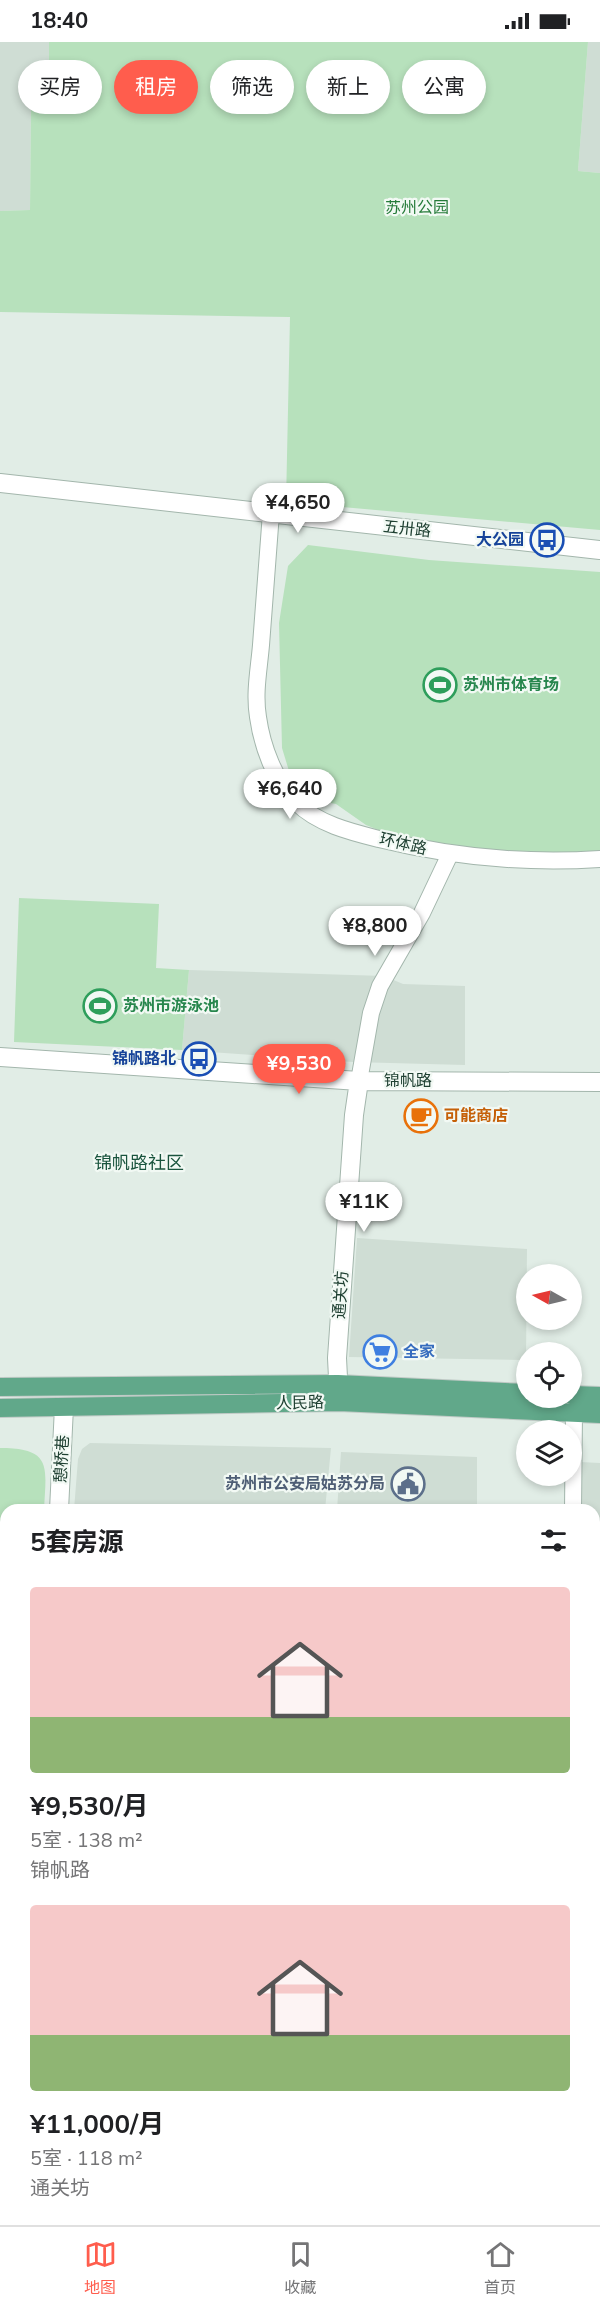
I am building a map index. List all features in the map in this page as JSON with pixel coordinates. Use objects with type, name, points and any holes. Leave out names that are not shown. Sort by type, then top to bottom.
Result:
[{"type":"main road","name":"人民路","points":[[0,1387],[339,1393],[516,1393]]},
{"type":"main road","name":"人民路","points":[[0,1408],[64,1407],[339,1393],[516,1401]]},
{"type":"main road","name":"人民路","points":[[582,1401],[600,1396]]},
{"type":"main road","name":"人民路","points":[[582,1407],[600,1414]]},
{"type":"street","name":"五卅路","points":[[0,483],[600,550]]},
{"type":"street","name":"环体路","points":[[271,513],[256,705],[262,737],[278,777],[297,804],[329,824],[404,845],[450,854],[478,858],[528,860],[600,859]]},
{"type":"street","points":[[359,1081],[371,1013],[380,986],[387,970],[422,913],[450,854]]},
{"type":"street","name":"锦帆路","points":[[0,1057],[359,1081],[600,1082]]},
{"type":"street","name":"通关坊","points":[[339,1393],[338,1346],[354,1115],[359,1081]]},
{"type":"street","name":"憩桥巷","points":[[59,1504],[64,1407]]},
{"type":"street","points":[[573,1408],[573,1504]]},
{"type":"shaded area","points":[[0,42],[49,42],[49,60],[18,60],[18,114],[31,114],[30,210],[0,211]]},
{"type":"shaded area","points":[[588,42],[600,42],[600,173],[578,171]]},
{"type":"shaded area","points":[[189,970],[384,976],[403,984],[465,986],[465,1065],[353,1062],[182,1050]]},
{"type":"shaded area","points":[[357,1238],[527,1249],[527,1264],[516,1264],[516,1330],[526,1330],[526,1342],[516,1342],[516,1360],[349,1357]]},
{"type":"shaded area","points":[[90,1443],[331,1448],[326,1504],[74,1504],[78,1459],[82,1449]]},
{"type":"shaded area","name":"苏州市公安局姑苏分局","points":[[341,1452],[477,1457],[477,1504],[337,1504]]},
{"type":"shaded area","points":[[582,1462],[600,1463],[600,1504],[579,1504]]},
{"type":"green space","name":"苏州公园","points":[[49,42],[588,42],[578,171],[600,173],[600,530],[286,502],[290,317],[0,312],[0,211],[30,210],[31,114],[102,114],[102,60],[49,60]]},
{"type":"green space","name":"苏州市体育场","points":[[308,545],[429,560],[600,572],[600,856],[509,855],[405,841],[366,825],[336,804],[309,799],[293,784],[282,748],[279,623],[288,566]]},
{"type":"green space","name":"苏州市游泳池","points":[[19,898],[159,904],[156,968],[189,970],[182,1050],[14,1042]]},
{"type":"green space","points":[[0,1448],[17,1449],[38,1456],[45,1471],[44,1504],[0,1504]]},
{"type":"place","name":"大公园","points":[[547,540]]},
{"type":"place","name":"苏州市体育场","points":[[440,685]]},
{"type":"place","name":"苏州市游泳池","points":[[100,1006]]},
{"type":"place","name":"锦帆路北","points":[[199,1059]]},
{"type":"place","name":"可能商店","points":[[421,1116]]},
{"type":"place","name":"全家","points":[[380,1352]]},
{"type":"place","name":"苏州市公安局姑苏分局","points":[[408,1484]]},
{"type":"district","name":"锦帆路社区","points":[[139,1163]]}]
